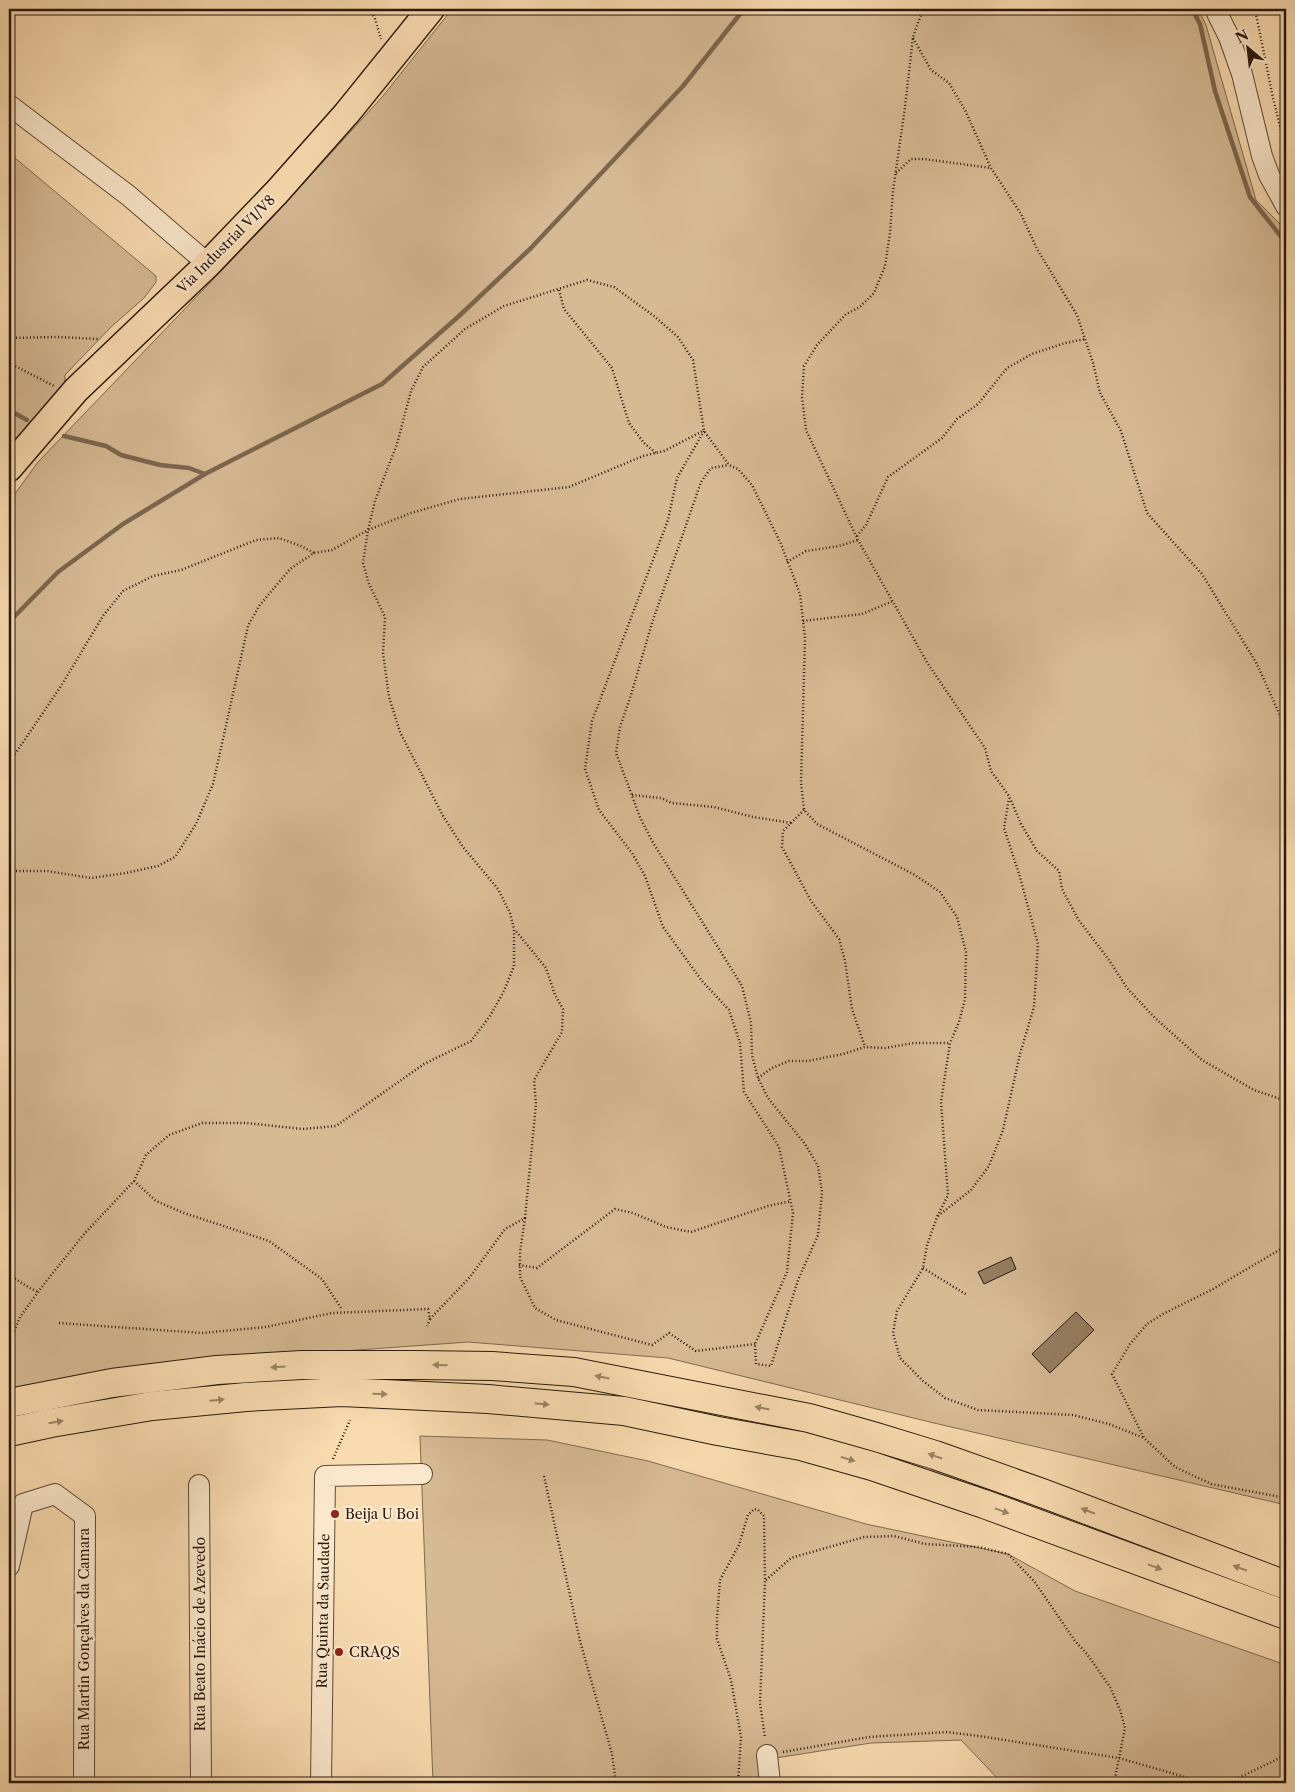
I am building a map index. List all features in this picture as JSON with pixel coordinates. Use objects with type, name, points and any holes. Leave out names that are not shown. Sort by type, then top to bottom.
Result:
[{"type":"highway","points":[[9,1404],[112,1383],[217,1370],[302,1366],[417,1365],[492,1366],[574,1372],[810,1418],[876,1437],[935,1455],[1042,1493],[1286,1585]]},
{"type":"highway","points":[[9,1432],[152,1406],[246,1397],[342,1392],[488,1399],[624,1412],[801,1446],[872,1466],[984,1504],[1286,1615]]},
{"type":"main road","name":"Via Industrial V1/V8","points":[[9,468],[76,390],[208,264],[277,192],[322,142],[431,9]]},
{"type":"street","points":[[1215,9],[1229,37],[1237,60],[1262,156],[1269,175],[1286,206]]},
{"type":"street","points":[[9,105],[129,196],[208,264]]},
{"type":"street","points":[[325,1476],[422,1474]]},
{"type":"street","name":"Rua Quinta da Saudade","points":[[321,1783],[325,1476]]},
{"type":"street","name":"Rua Beato Inácio de Azevedo","points":[[199,1485],[200,1783]]},
{"type":"street","name":"Rua Martin Gonçalves da Camara","points":[[9,1566],[23,1504],[55,1494],[85,1516],[84,1777]]},
{"type":"street","points":[[767,1755],[770,1783]]},
{"type":"path","points":[[370,9],[376,19],[383,43]]},
{"type":"path","points":[[922,9],[912,37],[885,266],[874,293],[860,307],[846,314],[840,320],[817,345],[804,366],[802,397],[806,430],[858,540],[928,664],[985,748],[992,771],[1009,796],[1021,824],[1037,851],[1059,871],[1062,889],[1078,919],[1109,960],[1127,988],[1155,1018],[1202,1060],[1254,1090],[1286,1101]]},
{"type":"path","points":[[1254,9],[1286,150]]},
{"type":"path","points":[[912,37],[931,70],[948,83],[965,110],[991,168],[1021,214],[1038,249],[1077,314],[1093,363],[1100,393],[1121,431],[1147,513],[1202,574],[1257,664],[1286,729]]},
{"type":"path","points":[[896,172],[912,159],[991,168]]},
{"type":"path","points":[[9,1344],[20,1316],[38,1292],[85,1233],[134,1181],[146,1155],[169,1135],[202,1123],[246,1122],[303,1129],[336,1126],[424,1064],[471,1041],[490,1016],[504,991],[514,966],[514,929],[510,913],[498,889],[464,847],[443,816],[400,732],[389,697],[384,654],[385,617],[369,584],[363,563],[375,501],[397,444],[411,391],[423,367],[465,329],[504,306],[587,280],[614,287],[654,316],[678,337],[693,360],[704,431],[729,465],[738,469],[752,485],[782,544],[800,594],[805,638],[801,782],[804,810],[817,824],[915,875],[940,892],[957,917],[966,952],[965,999],[959,1022],[950,1043],[941,1102],[948,1195],[937,1217],[927,1245],[923,1268],[897,1311],[893,1333],[900,1358],[923,1381],[945,1398],[978,1410],[1073,1415],[1110,1424],[1144,1438]]},
{"type":"path","points":[[559,289],[564,309],[612,368],[629,423],[644,443],[656,453]]},
{"type":"path","points":[[9,338],[58,337],[101,339]]},
{"type":"path","points":[[856,536],[866,525],[888,477],[942,438],[958,419],[978,404],[1007,368],[1032,354],[1065,343],[1085,339]]},
{"type":"path","points":[[9,363],[64,392],[76,390]]},
{"type":"path","points":[[9,870],[47,871],[90,878],[158,866],[175,857],[196,824],[213,784],[248,626],[259,606],[290,569],[314,553],[332,550],[368,530],[411,513],[460,499],[569,487],[643,456],[664,451],[704,431]]},
{"type":"path","points":[[704,431],[677,478],[668,520],[592,721],[585,768],[599,810],[632,853],[645,876],[662,927],[702,981],[729,1010],[740,1043],[744,1092],[779,1147],[793,1213],[787,1272],[755,1344],[756,1364],[771,1366],[798,1280],[818,1235],[822,1192],[818,1166],[805,1144],[768,1098],[758,1078],[752,1055],[752,1022],[742,986],[652,841],[640,817],[616,753],[620,728],[652,623],[701,482],[711,468],[729,465]]},
{"type":"path","points":[[9,763],[103,616],[123,591],[152,576],[181,570],[256,540],[279,538],[314,553]]},
{"type":"path","points":[[787,562],[806,551],[839,546],[858,540]]},
{"type":"path","points":[[803,622],[862,614],[893,601]]},
{"type":"path","points":[[632,795],[661,798],[672,803],[714,807],[753,817],[792,823]]},
{"type":"path","points":[[937,1217],[971,1190],[989,1166],[1003,1130],[1020,1054],[1034,1007],[1038,944],[1020,877],[1004,828],[1009,796]]},
{"type":"path","points":[[804,810],[783,831],[782,847],[811,901],[839,939],[845,961],[852,1009],[865,1047]]},
{"type":"path","points":[[514,929],[525,940],[546,968],[555,995],[563,1009],[562,1032],[534,1080],[536,1104],[519,1265],[520,1277],[536,1308],[556,1320],[652,1345],[669,1333],[696,1351],[755,1344]]},
{"type":"path","points":[[758,1078],[772,1068],[789,1061],[808,1061],[844,1054],[865,1047],[885,1048],[914,1042],[950,1043]]},
{"type":"path","points":[[134,1181],[156,1201],[269,1242],[322,1279],[341,1308]]},
{"type":"path","points":[[519,1265],[537,1268],[615,1208],[634,1213],[666,1227],[691,1232],[768,1206],[791,1201]]},
{"type":"path","points":[[427,1326],[430,1319],[470,1277],[505,1229],[525,1218]]},
{"type":"path","points":[[1286,1246],[1213,1289],[1163,1314],[1148,1324],[1130,1344],[1112,1374],[1144,1438],[1175,1467],[1211,1484],[1286,1498]]},
{"type":"path","points":[[923,1268],[968,1295]]},
{"type":"path","points":[[9,1275],[38,1292]]},
{"type":"path","points":[[59,1323],[202,1333],[266,1327],[332,1313],[428,1309],[430,1319]]},
{"type":"path","points":[[325,1476],[350,1420]]},
{"type":"path","points":[[544,1476],[580,1641],[612,1754],[616,1783]]},
{"type":"path","points":[[738,1783],[741,1737],[731,1680],[717,1639],[717,1618],[720,1580],[740,1545],[748,1515],[754,1509],[764,1516],[765,1581],[760,1703],[767,1755],[869,1738],[946,1732],[1119,1758],[1192,1779],[1238,1778],[1280,1758],[1286,1753]]},
{"type":"path","points":[[765,1581],[790,1558],[864,1537],[894,1536],[925,1544],[979,1547],[1008,1554],[1034,1581],[1110,1687],[1125,1728],[1114,1783]]},
{"type":"shaded area","points":[[452,9],[1198,9],[1206,25],[1256,200],[1286,230],[1286,1505],[934,1423],[668,1358],[468,1342],[232,1359],[9,1390],[9,502],[38,462],[271,219],[383,96]]},
{"type":"shaded area","points":[[9,153],[156,276],[156,282],[144,298],[111,327],[65,375],[65,383],[9,448]]},
{"type":"shaded area","points":[[420,1436],[547,1440],[648,1461],[866,1524],[1008,1554],[1075,1591],[1286,1665],[1286,1783],[1002,1783],[961,1740],[871,1743],[763,1760],[765,1783],[433,1783]]},
{"type":"building","points":[[1011,1257],[1016,1269],[984,1284],[978,1272]]},
{"type":"building","points":[[1076,1312],[1094,1330],[1050,1373],[1032,1354]]},
{"type":"waterway","points":[[9,622],[58,572],[123,524],[205,474],[382,384],[459,316],[531,248],[683,86],[744,9]]},
{"type":"waterway","points":[[1192,9],[1200,24],[1215,91],[1250,197],[1286,243]]},
{"type":"waterway","points":[[9,410],[27,420]]},
{"type":"waterway","points":[[64,436],[106,446],[121,455],[160,465],[189,468],[205,474]]},
{"type":"place","name":"Beija U Boi","points":[[335,1514]]},
{"type":"place","name":"CRAQS","points":[[339,1652]]}]
